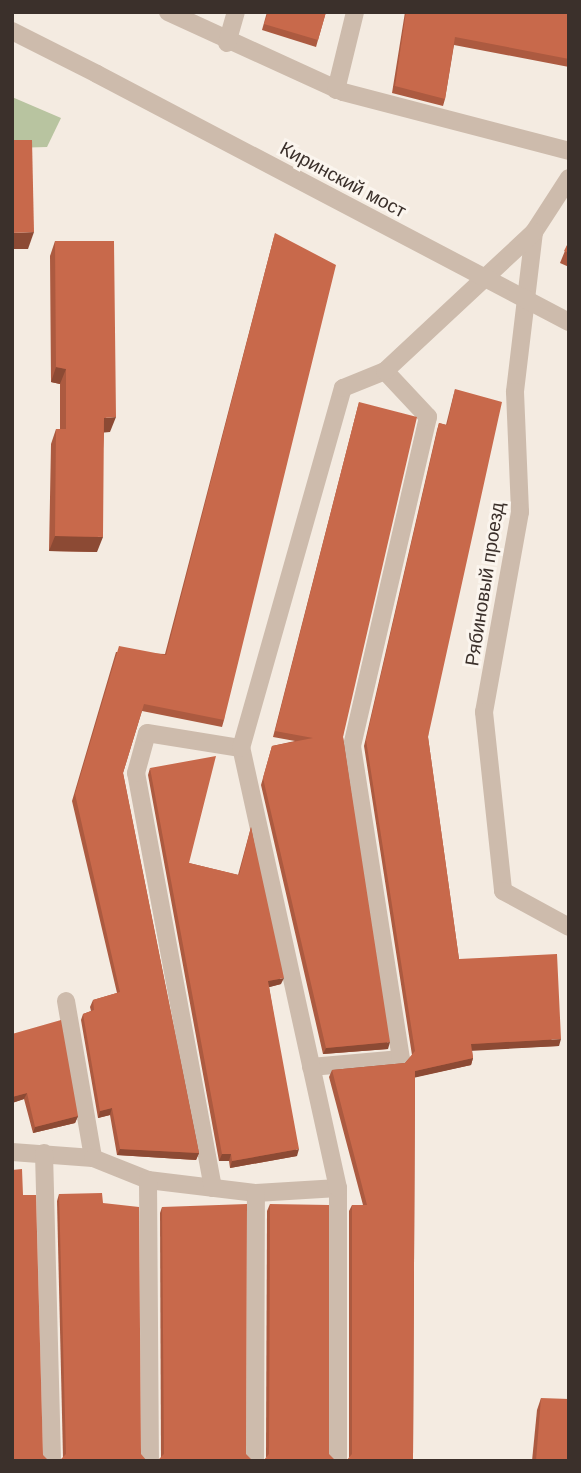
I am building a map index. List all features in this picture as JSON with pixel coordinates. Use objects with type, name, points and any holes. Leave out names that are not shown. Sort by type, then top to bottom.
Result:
[{"type":"street","points":[[168,12],[227,43],[336,90],[569,151]]},
{"type":"street","points":[[227,43],[236,12]]},
{"type":"street","points":[[336,90],[355,12]]},
{"type":"street","name":"Киринский мост","points":[[12,31],[569,323]]},
{"type":"street","name":"Рябиновый проезд","points":[[569,178],[534,232],[515,392],[520,512],[484,712],[503,891],[569,927]]},
{"type":"street","points":[[338,1461],[338,1188],[241,748],[343,388],[385,371],[534,232]]},
{"type":"street","points":[[312,1067],[401,1059],[352,746],[428,417],[385,371]]},
{"type":"street","points":[[213,1188],[136,773],[147,733],[241,748]]},
{"type":"street","points":[[66,1001],[93,1158]]},
{"type":"street","points":[[12,1153],[93,1158],[148,1180],[256,1193],[338,1188]]},
{"type":"street","points":[[44,1153],[52,1461]]},
{"type":"street","points":[[148,1180],[150,1461]]},
{"type":"street","points":[[255,1461],[256,1193]]},
{"type":"green space","points":[[12,97],[61,118],[47,147],[12,148]]},
{"type":"building","points":[[268,12],[326,12],[318,40],[264,24]]},
{"type":"building","points":[[406,12],[569,12],[569,59],[455,37],[445,99],[395,86]]},
{"type":"building","points":[[12,140],[32,140],[34,232],[12,233]]},
{"type":"building","points":[[275,233],[336,265],[224,720],[144,704],[123,773],[199,1153],[120,1149],[112,1108],[100,1111],[83,1014],[94,1010],[93,1000],[120,992],[75,794],[119,646],[166,655]]},
{"type":"building","points":[[55,241],[114,241],[116,417],[104,418],[103,537],[55,536],[56,429],[66,429],[66,369],[56,367]]},
{"type":"building","points":[[455,389],[502,402],[428,737],[459,959],[557,954],[561,1039],[471,1044],[473,1058],[415,1071],[413,1461],[346,1461],[352,1454],[352,1205],[367,1205],[332,1070],[405,1063],[415,1051],[366,740],[439,423],[447,425]]},
{"type":"building","points":[[359,402],[417,417],[343,737],[390,1042],[326,1048],[263,778],[272,746],[313,738],[275,731]]},
{"type":"building","points":[[216,756],[189,863],[239,875],[251,827],[284,978],[268,981],[299,1149],[232,1161],[231,1154],[222,1154],[150,768]]},
{"type":"building","points":[[61,1020],[78,1116],[35,1127],[27,1093],[12,1097],[12,1034]]},
{"type":"building","points":[[22,1169],[23,1195],[36,1195],[43,1455],[49,1461],[12,1461],[12,1170]]},
{"type":"building","points":[[102,1193],[103,1203],[139,1207],[141,1454],[147,1461],[59,1461],[66,1454],[59,1194]]},
{"type":"building","points":[[247,1204],[246,1454],[253,1461],[157,1461],[164,1454],[162,1207]]},
{"type":"building","points":[[270,1204],[329,1205],[329,1454],[336,1461],[263,1461],[269,1454]]},
{"type":"building","points":[[541,1398],[569,1399],[569,1461],[536,1461]]}]
